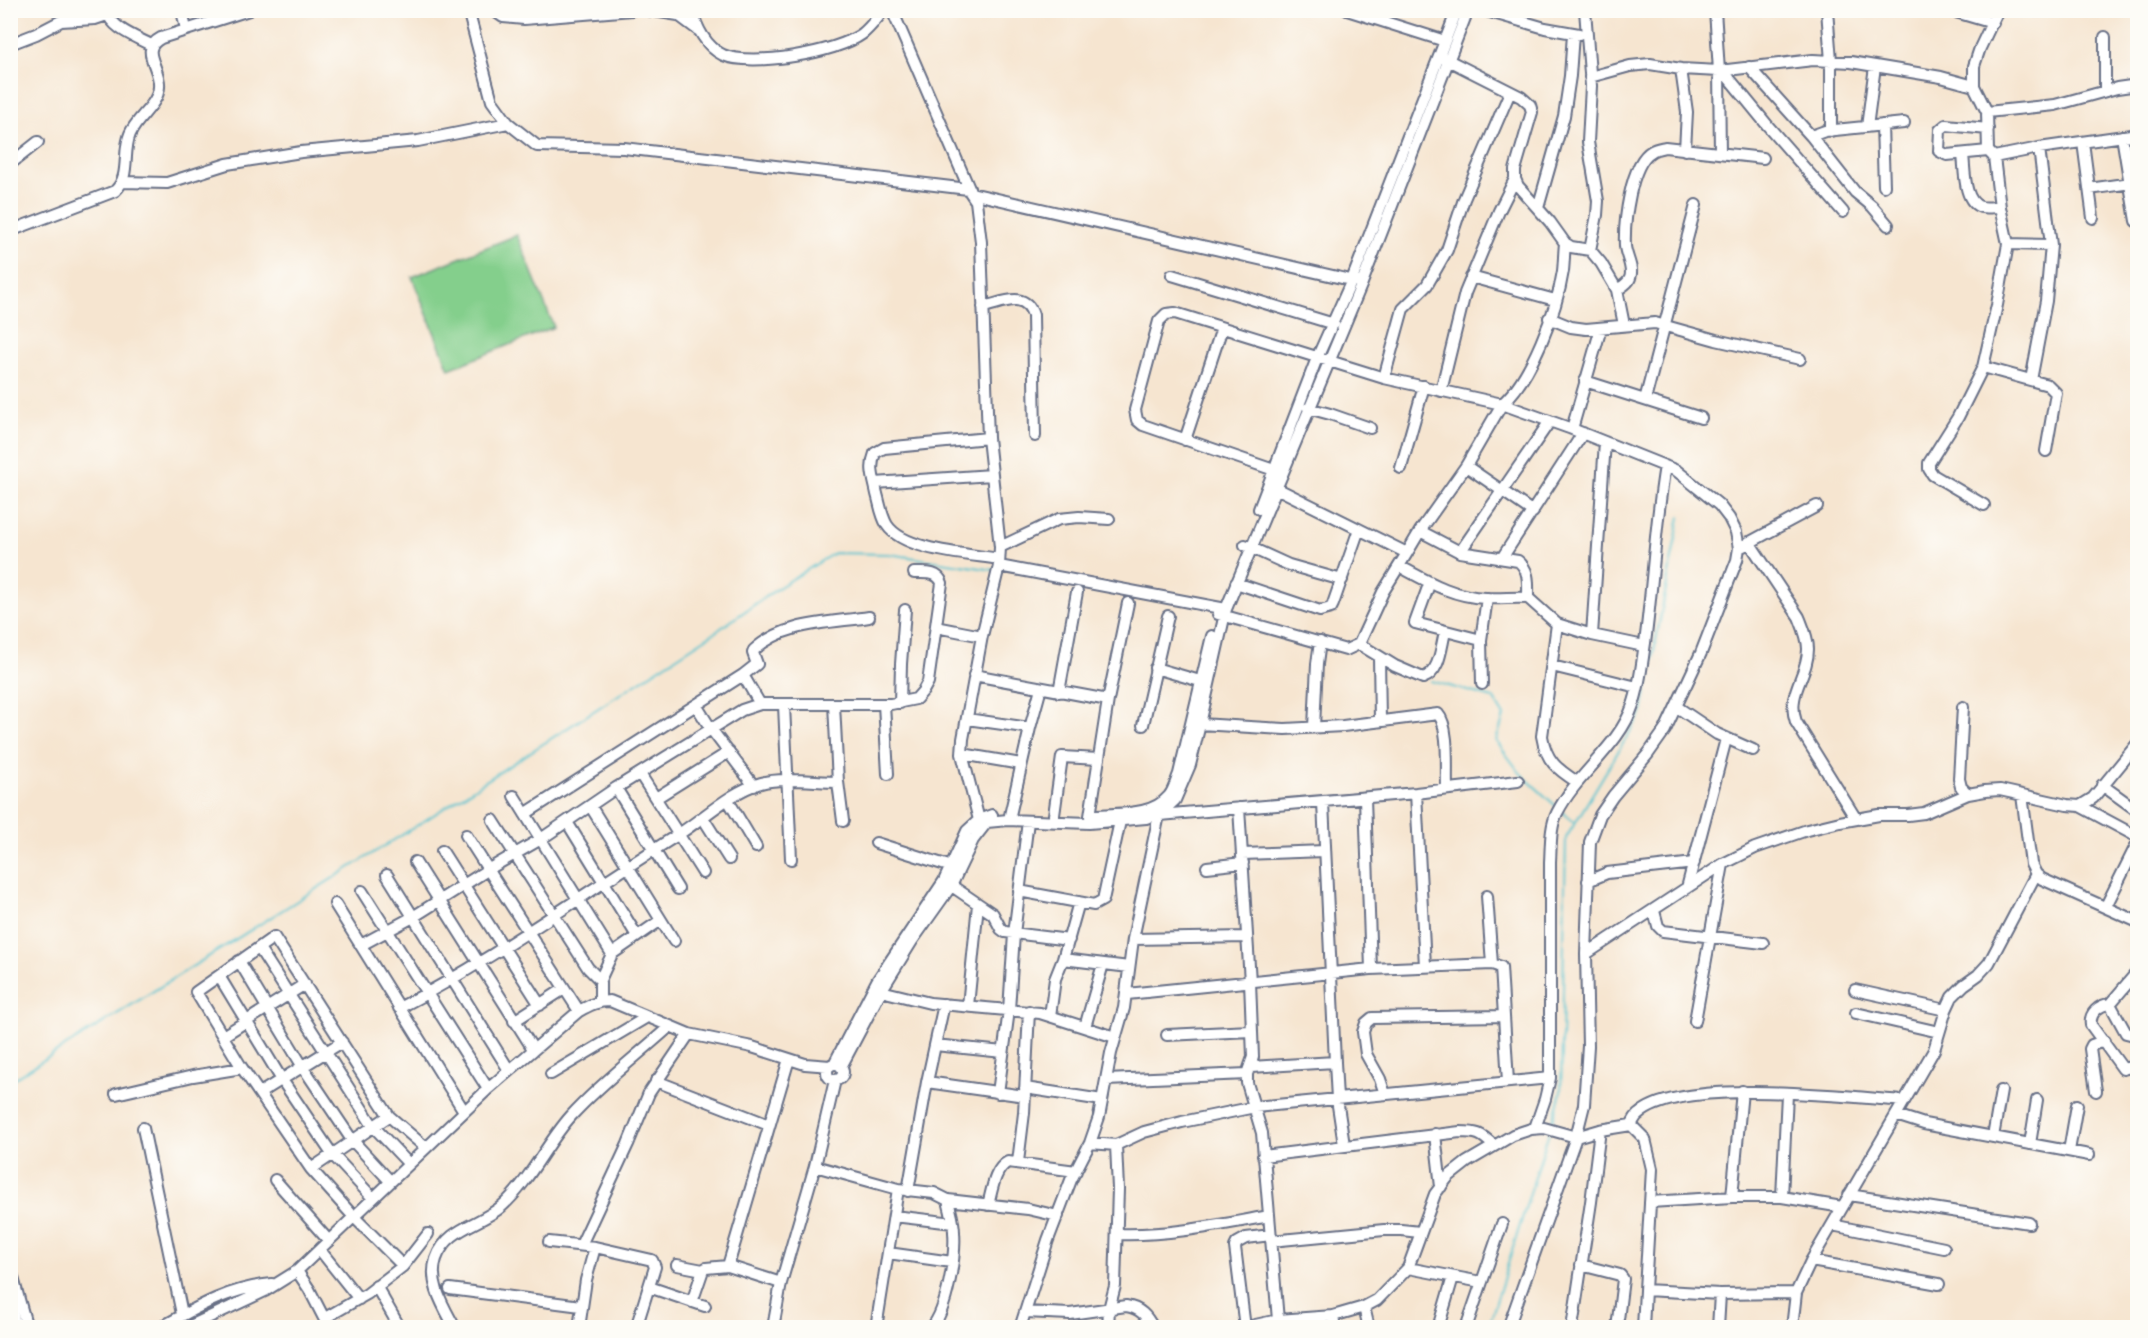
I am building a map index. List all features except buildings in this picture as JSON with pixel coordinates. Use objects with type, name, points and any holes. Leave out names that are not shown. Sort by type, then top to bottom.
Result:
[{"type":"street","points":[[182,10],[186,30]]},
{"type":"street","points":[[10,231],[115,191],[122,182],[129,135],[158,95],[159,76],[149,50],[151,45],[161,38],[249,10]]},
{"type":"street","points":[[468,10],[492,101],[508,123],[537,146],[624,148],[968,189],[971,193],[1357,282]]},
{"type":"street","points":[[493,10],[503,17],[524,19],[632,10]]},
{"type":"street","points":[[648,10],[678,15],[699,30],[712,47],[722,54],[738,59],[803,55],[835,47],[862,34],[884,10]]},
{"type":"street","points":[[692,10],[699,30]]},
{"type":"street","points":[[892,10],[976,201],[981,242],[988,438],[1000,547],[996,579],[974,675],[962,754],[979,820]]},
{"type":"street","points":[[1347,10],[1445,41]]},
{"type":"street","points":[[1444,58],[1445,41],[1457,10]]},
{"type":"street","points":[[1272,486],[1274,470],[1357,282],[1444,58],[1468,10]]},
{"type":"street","points":[[1484,10],[1534,26],[1573,34],[1587,34]]},
{"type":"street","points":[[1585,10],[1590,76],[1588,142],[1598,201],[1590,250]]},
{"type":"street","points":[[1715,10],[1723,71],[1720,153]]},
{"type":"street","points":[[1827,10],[1831,61],[1831,131]]},
{"type":"street","points":[[1949,10],[1993,23]]},
{"type":"street","points":[[1984,505],[1933,475],[1929,469],[1929,463],[1958,417],[1983,367],[2008,244],[1991,154],[1988,112],[1974,86],[1974,66],[1998,10]]},
{"type":"street","points":[[10,44],[61,21],[94,19],[106,13],[114,25],[151,45]]},
{"type":"street","points":[[1538,208],[1564,116],[1573,34]]},
{"type":"street","points":[[2105,37],[2105,91]]},
{"type":"street","points":[[1441,391],[1465,293],[1515,179],[1515,170],[1532,112],[1527,101],[1444,58]]},
{"type":"street","points":[[1590,76],[1630,66],[1650,64],[1681,69],[1723,71],[1814,60],[1875,66],[1974,86]]},
{"type":"street","points":[[1867,127],[1875,66]]},
{"type":"street","points":[[1745,67],[1811,136],[1855,192],[1872,206],[1888,225]]},
{"type":"street","points":[[1681,69],[1687,112],[1685,150]]},
{"type":"street","points":[[1723,71],[1843,212]]},
{"type":"street","points":[[1988,112],[2070,102],[2105,91],[2138,85]]},
{"type":"street","points":[[1384,378],[1403,309],[1427,285],[1447,250],[1464,199],[1510,92]]},
{"type":"street","points":[[122,182],[167,183],[227,164],[301,152],[418,141],[508,123]]},
{"type":"street","points":[[1811,136],[1831,131],[1904,123]]},
{"type":"street","points":[[1988,129],[1947,124],[1940,130],[1939,151],[1947,155],[1991,154],[2138,134]]},
{"type":"street","points":[[1882,125],[1884,186]]},
{"type":"street","points":[[2122,136],[2134,183],[2136,221]]},
{"type":"street","points":[[2082,141],[2093,218]]},
{"type":"street","points":[[10,164],[38,142]]},
{"type":"street","points":[[1617,290],[1629,281],[1631,274],[1625,248],[1627,215],[1632,188],[1641,162],[1650,151],[1665,147],[1763,158]]},
{"type":"street","points":[[2031,380],[2046,301],[2051,245],[2039,148]]},
{"type":"street","points":[[1963,154],[1967,188],[1974,204],[1981,207],[2000,207]]},
{"type":"street","points":[[1515,179],[1523,193],[1550,222],[1565,243],[1590,250],[1601,263],[1617,290],[1624,325]]},
{"type":"street","points":[[2089,189],[2134,183]]},
{"type":"street","points":[[1645,400],[1696,205]]},
{"type":"street","points":[[988,438],[884,448],[875,453],[871,467],[882,516],[887,526],[902,539],[926,547],[1222,611],[1346,650],[1359,645],[1383,592],[1420,531],[1466,466],[1502,404],[1511,397],[1528,372],[1550,318],[1563,272],[1565,243]]},
{"type":"street","points":[[2008,244],[2051,245]]},
{"type":"street","points":[[1172,275],[1334,324]]},
{"type":"street","points":[[1471,277],[1555,300]]},
{"type":"street","points":[[983,307],[1020,299],[1031,308],[1035,436]]},
{"type":"street","points":[[1020,1328],[1058,1216],[1090,1143],[1127,994],[1133,939],[1160,811],[1179,774],[1200,681],[1222,611],[1272,486],[1308,408],[1334,324],[1344,312]]},
{"type":"street","points":[[1274,470],[1143,425],[1137,420],[1135,410],[1160,321],[1166,314],[1175,314],[1384,378],[1502,404],[1583,433],[1677,471],[1719,505],[1744,545],[1799,617],[1804,628],[1808,654],[1795,691],[1792,710],[1796,722],[1856,819]]},
{"type":"street","points":[[1550,318],[1571,327],[1586,329],[1666,324],[1716,340],[1800,359]]},
{"type":"street","points":[[1185,440],[1222,328]]},
{"type":"street","points":[[1572,429],[1601,328]]},
{"type":"street","points":[[1983,367],[2048,385],[2056,393],[2046,451]]},
{"type":"street","points":[[1586,381],[1701,418]]},
{"type":"street","points":[[1401,468],[1424,386]]},
{"type":"street","points":[[1308,408],[1370,428]]},
{"type":"street","points":[[1460,552],[1550,421]]},
{"type":"street","points":[[1502,558],[1583,433]]},
{"type":"street","points":[[1592,636],[1605,442]]},
{"type":"street","points":[[1466,466],[1533,512]]},
{"type":"street","points":[[1540,1128],[1550,1078],[1552,832],[1556,814],[1563,803],[1620,732],[1634,704],[1652,591],[1660,495],[1665,466]]},
{"type":"street","points":[[875,483],[992,475]]},
{"type":"street","points":[[1272,486],[1407,553]]},
{"type":"street","points":[[1508,1328],[1584,1105],[1587,1056],[1586,954],[1590,842],[1600,815],[1659,738],[1677,707],[1701,654],[1744,545],[1817,506]]},
{"type":"street","points":[[1000,547],[1059,519],[1079,517],[1109,519]]},
{"type":"street","points":[[1236,583],[1320,611],[1331,608],[1359,529]]},
{"type":"street","points":[[1420,531],[1460,552],[1518,561],[1525,566],[1528,598]]},
{"type":"street","points":[[1247,546],[1289,565],[1342,580]]},
{"type":"street","points":[[835,1066],[973,840],[987,822],[994,820],[1120,821],[1146,818],[1175,801],[1190,765],[1222,611],[1236,583],[1247,546]]},
{"type":"street","points":[[1399,566],[1445,590],[1458,594],[1487,598],[1528,598],[1557,624],[1592,636],[1644,646]]},
{"type":"street","points":[[361,945],[413,917],[541,839],[742,710],[760,704],[884,704],[916,699],[928,682],[942,583],[936,574],[914,573]]},
{"type":"street","points":[[1430,582],[1415,623],[1481,640]]},
{"type":"street","points":[[1059,692],[1077,592]]},
{"type":"street","points":[[1482,684],[1481,640],[1487,598]]},
{"type":"street","points":[[1090,816],[1108,700],[1128,603]]},
{"type":"street","points":[[900,703],[905,610]]},
{"type":"street","points":[[525,814],[743,675],[757,664],[754,650],[776,634],[791,629],[869,616]]},
{"type":"street","points":[[1143,725],[1168,616]]},
{"type":"street","points":[[1557,624],[1542,736],[1544,750],[1549,758],[1577,783]]},
{"type":"street","points":[[936,627],[982,636]]},
{"type":"street","points":[[1359,645],[1423,678],[1430,676],[1435,669],[1445,632]]},
{"type":"street","points":[[1314,727],[1320,642]]},
{"type":"street","points":[[1379,657],[1380,721]]},
{"type":"street","points":[[1552,666],[1637,687]]},
{"type":"street","points":[[1155,668],[1200,681]]},
{"type":"street","points":[[743,675],[760,704]]},
{"type":"street","points":[[974,675],[1108,700]]},
{"type":"street","points":[[1010,815],[1041,688]]},
{"type":"street","points":[[834,704],[838,782],[843,821]]},
{"type":"street","points":[[884,704],[888,774]]},
{"type":"street","points":[[696,705],[754,786]]},
{"type":"street","points":[[784,705],[791,859]]},
{"type":"street","points":[[1677,707],[1726,739],[1753,750]]},
{"type":"street","points":[[1963,707],[1959,779],[1961,786],[1968,794]]},
{"type":"street","points":[[1200,724],[1285,729],[1438,714],[1443,719],[1445,732],[1447,788]]},
{"type":"street","points":[[967,719],[1030,728]]},
{"type":"street","points":[[1687,888],[1726,739]]},
{"type":"street","points":[[2080,806],[2092,798],[2138,743]]},
{"type":"street","points":[[656,798],[729,752]]},
{"type":"street","points":[[962,754],[1021,764]]},
{"type":"street","points":[[1054,815],[1062,757],[1099,759]]},
{"type":"street","points":[[640,774],[703,873]]},
{"type":"street","points":[[399,1008],[427,994],[529,931],[678,835],[742,790],[775,781],[838,782]]},
{"type":"street","points":[[835,1066],[877,981],[948,884],[964,836],[979,820],[989,815],[1090,816],[1138,812],[1152,808],[1160,811],[1239,808],[1365,798],[1518,781]]},
{"type":"street","points":[[2102,785],[2138,811]]},
{"type":"street","points":[[616,789],[678,889]]},
{"type":"street","points":[[1586,954],[1723,864],[1755,848],[1807,830],[1856,819],[1880,815],[1924,813],[1968,794],[2000,790],[2080,806],[2138,837]]},
{"type":"street","points":[[1416,793],[1425,966]]},
{"type":"street","points":[[2022,795],[2031,864],[2036,874],[2042,879],[2138,922]]},
{"type":"street","points":[[513,796],[612,954]]},
{"type":"street","points":[[1365,798],[1371,969]]},
{"type":"street","points":[[728,800],[756,847]]},
{"type":"street","points":[[1323,802],[1329,974],[1337,1098],[1344,1145]]},
{"type":"street","points":[[591,807],[674,941]]},
{"type":"street","points":[[1239,808],[1253,1057],[1249,1070],[1249,1092],[1256,1107],[1262,1133],[1271,1238],[1283,1322]]},
{"type":"street","points":[[703,818],[729,859]]},
{"type":"street","points":[[493,820],[588,968],[600,980]]},
{"type":"street","points":[[998,1092],[1009,1010],[1014,934],[1028,821]]},
{"type":"street","points":[[1019,891],[1094,905],[1103,900],[1120,821]]},
{"type":"street","points":[[567,822],[637,936]]},
{"type":"street","points":[[465,835],[579,1011]]},
{"type":"street","points":[[2106,906],[2138,842]]},
{"type":"street","points":[[876,843],[952,867]]},
{"type":"street","points":[[442,851],[540,1005]]},
{"type":"street","points":[[1207,867],[1242,859],[1325,851]]},
{"type":"street","points":[[415,862],[532,1049]]},
{"type":"street","points":[[1588,881],[1607,873],[1694,863]]},
{"type":"street","points":[[1695,1021],[1723,864]]},
{"type":"street","points":[[1792,1328],[1796,1293],[1842,1207],[1934,1050],[1952,997],[1989,963],[2036,874]]},
{"type":"street","points":[[387,875],[509,1070]]},
{"type":"street","points":[[948,884],[996,918],[1005,933],[1069,940]]},
{"type":"street","points":[[362,891],[488,1089]]},
{"type":"street","points":[[1487,896],[1492,964]]},
{"type":"street","points":[[1050,1016],[1055,979],[1079,902]]},
{"type":"street","points":[[335,904],[464,1111]]},
{"type":"street","points":[[968,1006],[978,904]]},
{"type":"street","points":[[1654,911],[1658,926],[1663,931],[1763,943]]},
{"type":"street","points":[[600,1001],[600,980],[612,954],[662,920]]},
{"type":"street","points":[[403,1266],[354,1217],[311,1169],[242,1068],[196,992],[274,937],[389,1116],[425,1147]]},
{"type":"street","points":[[1133,939],[1247,937]]},
{"type":"street","points":[[260,948],[373,1126],[408,1163]]},
{"type":"street","points":[[1063,959],[1129,967]]},
{"type":"street","points":[[239,961],[303,1066],[352,1140],[390,1181]]},
{"type":"street","points":[[1085,1027],[1103,964]]},
{"type":"street","points":[[1127,994],[1371,969],[1492,964],[1501,967],[1508,1082]]},
{"type":"street","points":[[2138,971],[2110,1004],[2100,1007],[2090,1019],[2091,1025],[2123,1069],[2138,1065]]},
{"type":"street","points":[[219,976],[282,1080],[332,1154],[372,1197]]},
{"type":"street","points":[[223,1036],[304,984]]},
{"type":"street","points":[[514,1021],[564,989]]},
{"type":"street","points":[[1855,990],[1946,1010]]},
{"type":"street","points":[[881,991],[930,1003],[1029,1011],[1115,1037]]},
{"type":"street","points":[[186,1328],[265,1291],[297,1271],[372,1197],[532,1049],[579,1011],[600,1001],[618,1004],[688,1034],[753,1047],[815,1066],[835,1066],[843,1071],[842,1076],[835,1080],[815,1166],[781,1283],[773,1328]]},
{"type":"street","points":[[876,1328],[894,1216],[903,1190],[944,1004]]},
{"type":"street","points":[[2110,1004],[2126,1033],[2137,1036]]},
{"type":"street","points":[[1018,1162],[1025,1092],[1029,1011]]},
{"type":"street","points":[[1856,1013],[1939,1032]]},
{"type":"street","points":[[1385,1094],[1380,1079],[1366,1054],[1363,1032],[1366,1023],[1372,1018],[1504,1016]]},
{"type":"street","points":[[551,1074],[647,1017]]},
{"type":"street","points":[[455,1328],[436,1290],[434,1279],[436,1258],[444,1246],[454,1234],[469,1224],[501,1208],[518,1190],[570,1117],[669,1027]]},
{"type":"street","points":[[1167,1035],[1251,1031]]},
{"type":"street","points":[[582,1245],[649,1093],[688,1034]]},
{"type":"street","points":[[2096,1091],[2090,1049],[2092,1045],[2104,1041]]},
{"type":"street","points":[[260,1094],[342,1042]]},
{"type":"street","points":[[935,1045],[1003,1052]]},
{"type":"street","points":[[728,1266],[789,1059]]},
{"type":"street","points":[[1106,1080],[1335,1062]]},
{"type":"street","points":[[116,1094],[193,1076],[242,1068]]},
{"type":"street","points":[[1090,1143],[1116,1145],[1144,1132],[1256,1107],[1550,1078]]},
{"type":"street","points":[[656,1081],[769,1125]]},
{"type":"street","points":[[927,1082],[998,1092],[1025,1092],[1102,1100]]},
{"type":"street","points":[[1420,1232],[1384,1230],[1246,1238],[1237,1243],[1235,1247],[1244,1327],[1334,1316],[1364,1307],[1377,1300],[1408,1268],[1435,1194],[1448,1177],[1467,1162],[1513,1135],[1540,1128],[1574,1136],[1631,1125],[1637,1115],[1647,1108],[1713,1093],[1742,1091],[1904,1101]]},
{"type":"street","points":[[1732,1197],[1742,1091]]},
{"type":"street","points":[[1993,1137],[2001,1091]]},
{"type":"street","points":[[1782,1197],[1787,1094]]},
{"type":"street","points":[[2030,1144],[2037,1100]]},
{"type":"street","points":[[2069,1151],[2077,1105]]},
{"type":"street","points":[[1896,1115],[1924,1124],[2089,1155]]},
{"type":"street","points":[[311,1169],[389,1116]]},
{"type":"street","points":[[1631,1125],[1645,1139],[1652,1169],[1642,1328]]},
{"type":"street","points":[[143,1128],[182,1314]]},
{"type":"street","points":[[1572,1328],[1600,1130]]},
{"type":"street","points":[[1263,1156],[1476,1131],[1494,1146]]},
{"type":"street","points":[[1436,1134],[1441,1186]]},
{"type":"street","points":[[1108,1328],[1109,1308],[1115,1286],[1118,1189],[1116,1145]]},
{"type":"street","points":[[988,1205],[998,1171],[1003,1164],[1008,1162],[1076,1171]]},
{"type":"street","points":[[815,1166],[903,1190],[934,1194],[948,1200],[1028,1209],[1058,1216]]},
{"type":"street","points":[[275,1180],[329,1241]]},
{"type":"street","points":[[1849,1195],[2029,1223]]},
{"type":"street","points":[[1650,1202],[1732,1197],[1782,1197],[1842,1207]]},
{"type":"street","points":[[931,1328],[938,1320],[941,1311],[952,1262],[955,1234],[948,1200]]},
{"type":"street","points":[[894,1216],[953,1223]]},
{"type":"street","points":[[1117,1234],[1193,1230],[1269,1216]]},
{"type":"street","points":[[1466,1328],[1502,1224]]},
{"type":"street","points":[[1832,1225],[1944,1248]]},
{"type":"street","points":[[297,1271],[327,1323],[403,1266],[428,1234]]},
{"type":"street","points":[[549,1242],[595,1246],[652,1260],[655,1267],[636,1328]]},
{"type":"street","points":[[579,1328],[581,1306],[595,1246]]},
{"type":"street","points":[[320,1250],[358,1299]]},
{"type":"street","points":[[888,1253],[952,1262]]},
{"type":"street","points":[[1811,1262],[1939,1284]]},
{"type":"street","points":[[677,1265],[703,1270],[728,1266],[781,1283]]},
{"type":"street","points":[[1581,1265],[1620,1275],[1623,1279],[1617,1328]]},
{"type":"street","points":[[10,1267],[27,1328]]},
{"type":"street","points":[[1408,1268],[1481,1282]]},
{"type":"street","points":[[692,1302],[703,1270]]},
{"type":"street","points":[[1438,1328],[1453,1277]]},
{"type":"street","points":[[160,1328],[182,1314],[219,1296],[235,1290],[276,1284]]},
{"type":"street","points":[[376,1286],[400,1328]]},
{"type":"street","points":[[649,1287],[705,1306]]},
{"type":"street","points":[[450,1288],[581,1306]]},
{"type":"street","points":[[1645,1290],[1720,1294],[1796,1293]]},
{"type":"street","points":[[1718,1328],[1720,1294]]},
{"type":"street","points":[[11,1304],[16,1328]]},
{"type":"street","points":[[1025,1312],[1070,1314],[1126,1306],[1136,1307],[1149,1320],[1153,1328]]},
{"type":"street","points":[[1364,1307],[1369,1328]]},
{"type":"street","points":[[1334,1316],[1335,1328]]},
{"type":"green space","points":[[517,235],[554,327],[449,369],[412,277]]},
{"type":"waterway","points":[[1551,1127],[1561,1092],[1566,838],[1642,712],[1680,517]]},
{"type":"waterway","points":[[12,1080],[421,823],[834,553],[889,554],[994,570]]},
{"type":"waterway","points":[[1431,681],[1493,698],[1504,716],[1496,741],[1521,774],[1557,807]]},
{"type":"waterway","points":[[1561,811],[1575,823]]},
{"type":"waterway","points":[[1488,1328],[1549,1132]]}]
